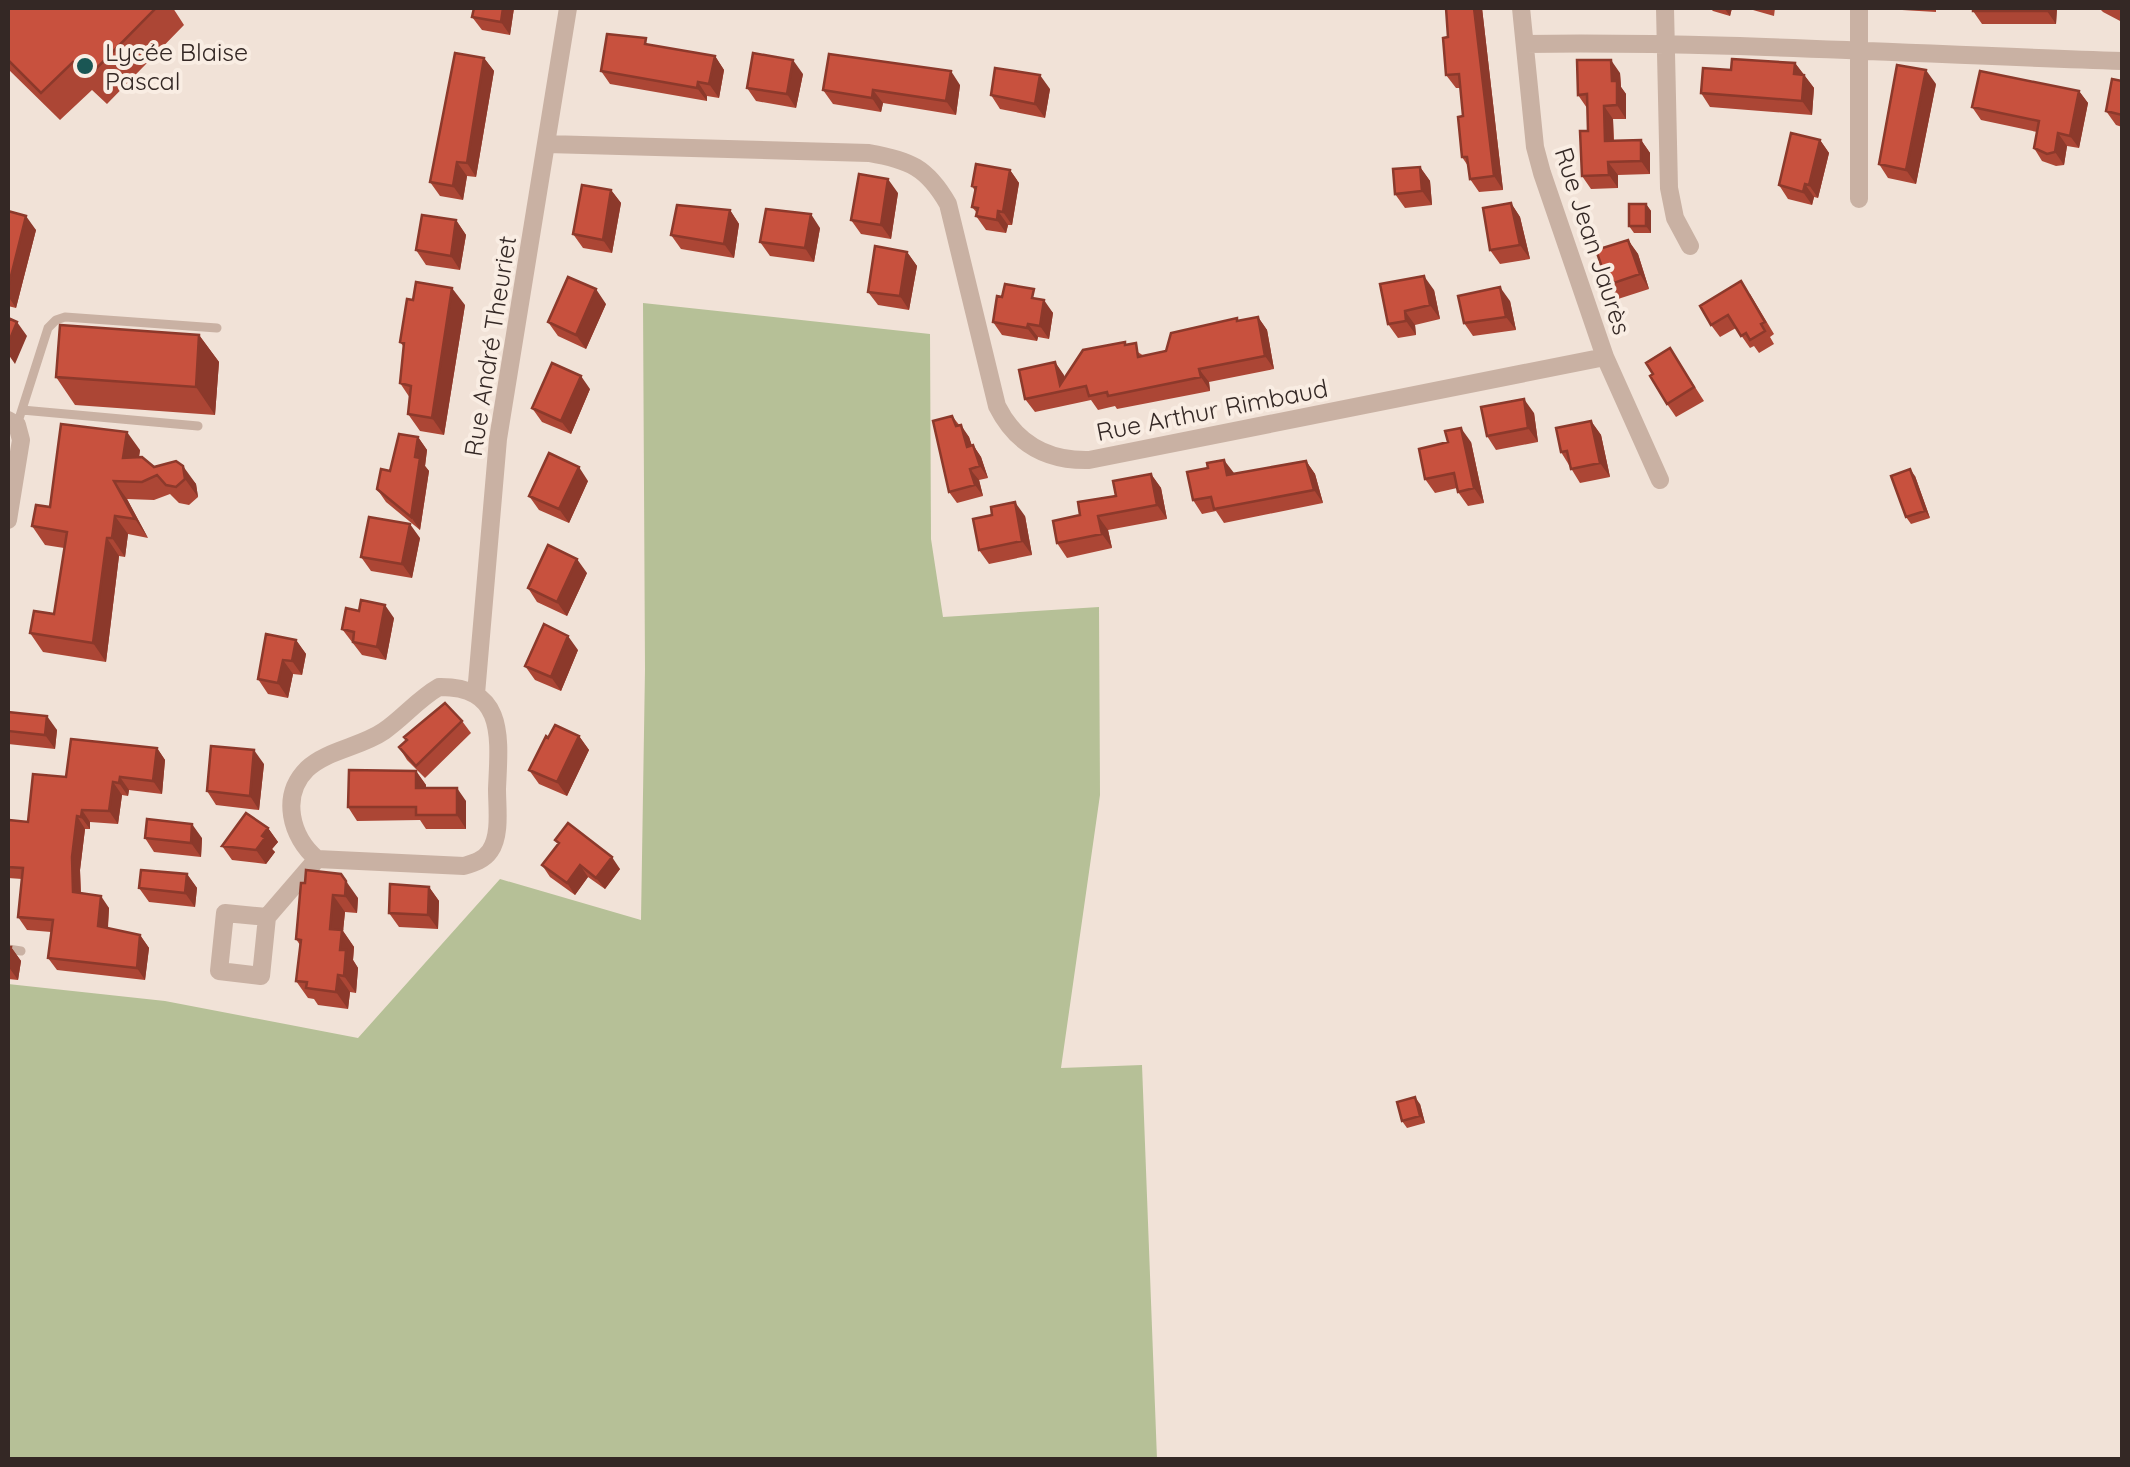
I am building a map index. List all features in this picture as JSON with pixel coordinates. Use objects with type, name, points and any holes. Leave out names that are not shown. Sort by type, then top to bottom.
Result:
[{"type":"street","name":"Rue André Theuriet","points":[[476,694],[498,440],[568,8]]},
{"type":"street","name":"Rue Jean Jaurès","points":[[1522,8],[1539,160],[1605,356],[1660,480]]},
{"type":"street","points":[[1664,8],[1669,188],[1675,218],[1690,246]]},
{"type":"street","points":[[1859,8],[1859,199]]},
{"type":"street","points":[[1525,44],[1665,42],[2122,61]]},
{"type":"street","name":"Rue Arthur Rimbaud","points":[[547,144],[868,153],[899,158],[920,168],[936,182],[948,204],[997,406],[1006,424],[1033,448],[1069,461],[1605,356]]},
{"type":"street","points":[[8,520],[21,440],[16,418]]},
{"type":"street","points":[[439,687],[458,687],[476,694],[488,705],[499,736],[496,833],[491,850],[480,860],[464,866],[317,858],[304,848],[294,830],[290,810],[296,786],[306,770],[386,730],[422,696],[439,687]]},
{"type":"street","points":[[268,918],[317,858]]},
{"type":"lane","points":[[198,426],[16,418],[48,328],[56,320],[65,316],[217,328]]},
{"type":"lane","points":[[8,949],[21,951]]},
{"type":"green space","points":[[643,303],[930,334],[931,539],[943,617],[1099,607],[1100,795],[1061,1068],[1142,1065],[1157,1459],[8,1459],[8,984],[165,1001],[358,1038],[500,879],[641,920],[645,669]]},
{"type":"building","points":[[8,8],[156,8],[88,77],[73,62],[41,93],[8,60]]},
{"type":"building","points":[[474,8],[503,8],[501,22],[472,17]]},
{"type":"building","points":[[1446,8],[1474,8],[1494,176],[1470,179],[1467,157],[1462,157],[1459,74],[1446,75]]},
{"type":"building","points":[[2047,8],[2047,11],[1973,11]]},
{"type":"building","points":[[607,34],[646,38],[645,44],[715,56],[709,84],[698,82],[697,88],[601,71]]},
{"type":"building","points":[[455,53],[484,58],[467,163],[457,162],[453,186],[430,182]]},
{"type":"building","points":[[753,53],[793,60],[787,94],[747,88]]},
{"type":"building","points":[[829,54],[951,71],[946,101],[873,90],[872,98],[823,90]]},
{"type":"building","points":[[1732,59],[1795,63],[1794,74],[1804,75],[1802,101],[1701,93],[1703,68],[1731,70]]},
{"type":"building","points":[[1577,60],[1611,60],[1612,81],[1617,81],[1617,105],[1604,106],[1605,141],[1641,140],[1641,161],[1608,162],[1609,175],[1582,176],[1580,131],[1588,131],[1587,94],[1578,95]]},
{"type":"building","points":[[1897,65],[1926,70],[1906,170],[1879,164]]},
{"type":"building","points":[[995,68],[1040,75],[1035,104],[991,95]]},
{"type":"building","points":[[1980,71],[2079,91],[2070,136],[2058,133],[2055,152],[2047,154],[2034,148],[2039,121],[1972,107]]},
{"type":"building","points":[[2112,79],[2122,81],[2122,115],[2106,111]]},
{"type":"building","points":[[1791,133],[1820,140],[1809,185],[1805,184],[1803,192],[1779,185]]},
{"type":"building","points":[[976,164],[1010,170],[1003,212],[998,211],[997,220],[976,216],[978,208],[972,207]]},
{"type":"building","points":[[1420,167],[1422,191],[1395,194],[1393,169]]},
{"type":"building","points":[[859,174],[888,179],[881,225],[851,220]]},
{"type":"building","points":[[582,185],[611,190],[603,240],[573,234]]},
{"type":"building","points":[[1511,203],[1520,245],[1490,250],[1483,208]]},
{"type":"building","points":[[1629,204],[1646,204],[1646,226],[1629,226]]},
{"type":"building","points":[[677,205],[730,210],[724,244],[671,235]]},
{"type":"building","points":[[766,209],[811,214],[805,248],[760,242]]},
{"type":"building","points":[[8,211],[26,216],[8,288]]},
{"type":"building","points":[[422,215],[456,220],[451,256],[416,250]]},
{"type":"building","points":[[1628,240],[1640,274],[1608,285],[1596,250]]},
{"type":"building","points":[[875,246],[907,252],[900,296],[868,292]]},
{"type":"building","points":[[1424,276],[1430,305],[1405,311],[1406,321],[1388,324],[1380,284]]},
{"type":"building","points":[[568,277],[596,289],[576,335],[548,322]]},
{"type":"building","points":[[1741,281],[1765,322],[1761,324],[1765,331],[1750,340],[1746,333],[1741,336],[1728,315],[1711,325],[1700,306]]},
{"type":"building","points":[[416,282],[452,288],[432,418],[408,414],[411,386],[400,383],[404,343],[400,342],[407,299],[413,300]]},
{"type":"building","points":[[1005,284],[1034,289],[1032,298],[1044,300],[1040,326],[1028,324],[1027,328],[993,322],[997,296],[1002,297]]},
{"type":"building","points":[[1500,287],[1506,317],[1464,323],[1458,296]]},
{"type":"building","points":[[1258,317],[1265,356],[1199,369],[1201,377],[1108,396],[1107,392],[1089,396],[1086,386],[1025,399],[1019,370],[1055,362],[1060,385],[1083,350],[1136,343],[1138,357],[1166,351],[1171,333]]},
{"type":"building","points":[[8,318],[17,322],[8,344]]},
{"type":"building","points":[[60,325],[199,335],[196,387],[56,377]]},
{"type":"building","points":[[1670,348],[1694,387],[1667,404],[1646,363]]},
{"type":"building","points":[[552,363],[581,376],[561,421],[532,408]]},
{"type":"building","points":[[1524,399],[1528,428],[1487,436],[1481,407]]},
{"type":"building","points":[[952,416],[956,426],[961,425],[967,447],[973,445],[980,466],[970,469],[975,485],[949,492],[933,421]]},
{"type":"building","points":[[1591,421],[1600,463],[1571,469],[1567,451],[1561,452],[1556,428]]},
{"type":"building","points":[[61,424],[127,432],[123,458],[142,457],[154,467],[176,461],[183,466],[185,479],[176,487],[166,485],[157,475],[142,482],[114,481],[135,519],[115,516],[112,538],[107,538],[93,643],[30,633],[34,611],[54,614],[67,532],[32,526],[36,505],[50,507]]},
{"type":"building","points":[[1461,428],[1474,488],[1458,492],[1454,473],[1425,479],[1419,449],[1448,442],[1445,431]]},
{"type":"building","points":[[399,434],[418,437],[415,457],[420,458],[411,517],[377,489],[381,469],[390,471]]},
{"type":"building","points":[[549,453],[579,467],[559,509],[529,496]]},
{"type":"building","points":[[1224,460],[1227,475],[1306,461],[1314,490],[1214,509],[1211,497],[1193,500],[1187,472]]},
{"type":"building","points":[[1910,469],[1925,511],[1906,517],[1891,476]]},
{"type":"building","points":[[1151,474],[1157,505],[1098,516],[1102,534],[1057,543],[1053,521],[1080,515],[1078,502],[1116,496],[1113,481]]},
{"type":"building","points":[[1015,502],[1022,541],[979,550],[973,519],[992,515],[991,507]]},
{"type":"building","points":[[369,517],[410,524],[402,564],[361,557]]},
{"type":"building","points":[[548,545],[577,559],[557,602],[528,588]]},
{"type":"building","points":[[361,600],[385,605],[377,647],[353,642],[354,632],[342,629],[346,608],[359,611]]},
{"type":"building","points":[[544,624],[568,636],[551,677],[525,666]]},
{"type":"building","points":[[266,634],[296,640],[292,661],[283,660],[278,683],[258,679]]},
{"type":"building","points":[[445,703],[462,721],[416,766],[399,747],[407,740],[404,737]]},
{"type":"building","points":[[8,712],[47,716],[45,735],[8,731]]},
{"type":"building","points":[[555,725],[579,736],[557,782],[529,770]]},
{"type":"building","points":[[71,739],[157,748],[153,781],[120,777],[119,783],[113,782],[109,811],[82,810],[81,817],[77,816],[72,857],[73,892],[101,896],[98,926],[140,935],[137,968],[48,958],[53,920],[18,917],[23,868],[8,867],[8,820],[28,822],[33,774],[66,777]]},
{"type":"building","points":[[211,746],[254,750],[250,796],[207,791]]},
{"type":"building","points":[[349,770],[416,771],[416,788],[457,788],[457,815],[416,815],[416,807],[348,807]]},
{"type":"building","points":[[246,813],[268,828],[262,836],[265,838],[256,850],[222,846]]},
{"type":"building","points":[[147,819],[192,824],[191,843],[145,838]]},
{"type":"building","points":[[568,823],[612,857],[596,878],[580,865],[567,883],[542,865]]},
{"type":"building","points":[[141,870],[187,874],[185,893],[139,888]]},
{"type":"building","points":[[306,870],[341,874],[346,881],[345,896],[333,895],[330,929],[342,930],[340,950],[346,950],[344,976],[338,975],[336,992],[306,988],[307,982],[296,981],[301,883],[305,883]]},
{"type":"building","points":[[390,884],[429,887],[428,915],[389,913]]},
{"type":"building","points":[[1415,1097],[1420,1116],[1402,1121],[1397,1102]]},
{"type":"place","name":"Lycée Blaise Pascal","points":[[85,66]]}]
